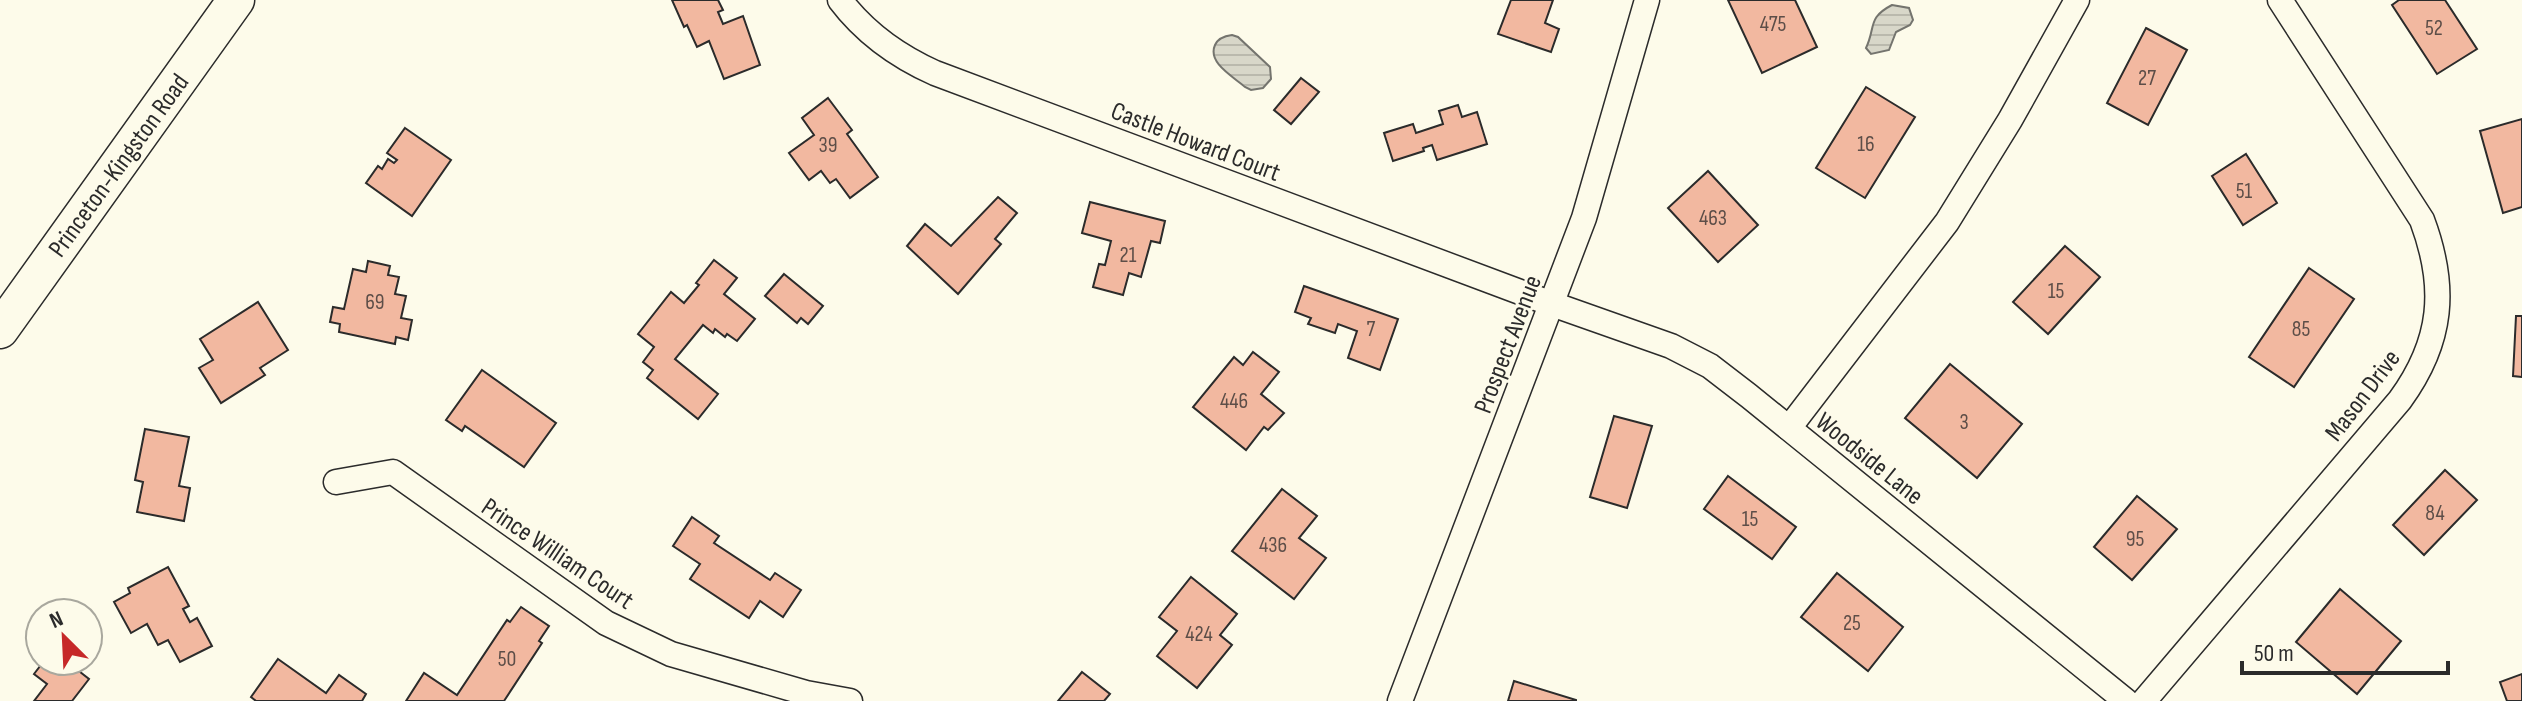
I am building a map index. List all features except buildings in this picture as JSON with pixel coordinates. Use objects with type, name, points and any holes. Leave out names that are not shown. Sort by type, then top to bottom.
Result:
[{"type":"main road","name":"Princeton-Kingston Road","points":[[0,330],[236,0]]},
{"type":"street","name":"Castle Howard Court","points":[[840,0],[852,16],[884,45],[935,73],[1552,304]]},
{"type":"street","name":"Prospect Avenue","points":[[1400,701],[1584,218],[1647,0]]},
{"type":"street","points":[[1789,428],[1947,222],[2010,120],[2077,0]]},
{"type":"street","name":"Mason Drive","points":[[2144,701],[2400,400],[2428,352],[2437,318],[2439,284],[2433,249],[2422,220],[2280,0]]},
{"type":"street","name":"Woodside Lane","points":[[1552,304],[1684,353],[1710,366],[2126,701]]},
{"type":"street","name":"Prince William Court","points":[[336,482],[393,472],[606,623],[671,654],[806,693],[850,701]]},
{"type":"shaded area","points":[[1892,5],[1909,8],[1913,20],[1896,32],[1889,50],[1871,54],[1866,48],[1875,19]]},
{"type":"shaded area","points":[[1232,35],[1270,67],[1271,79],[1263,88],[1251,90],[1245,87],[1218,64],[1215,45],[1222,38]]}]
